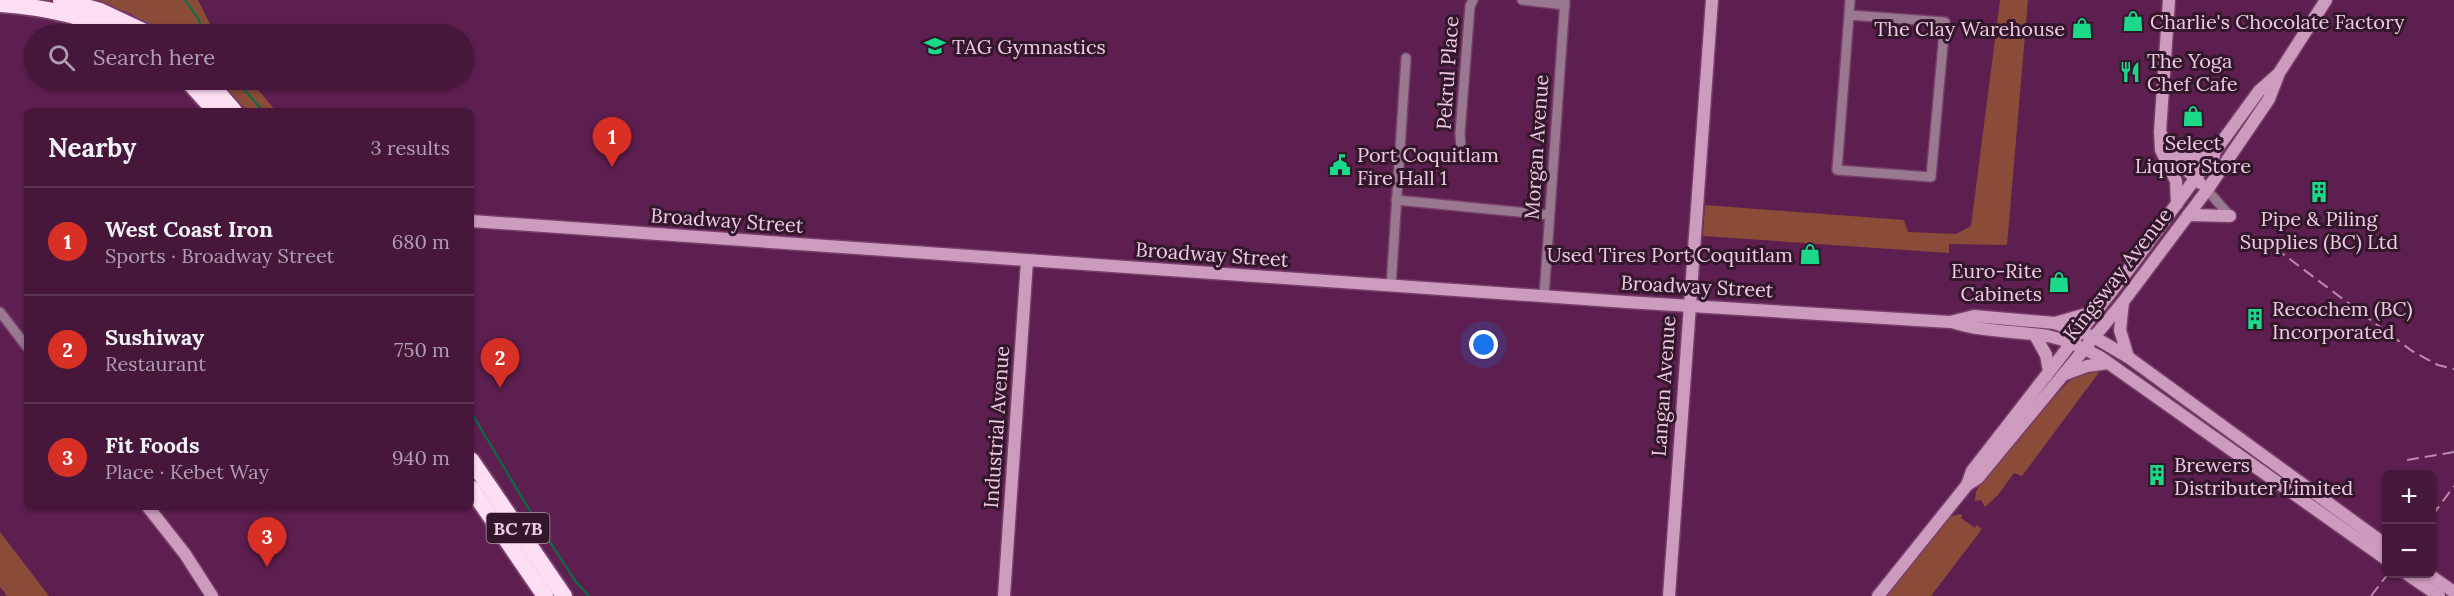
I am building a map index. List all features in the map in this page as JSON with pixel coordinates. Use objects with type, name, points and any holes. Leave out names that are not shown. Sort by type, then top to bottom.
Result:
[{"type":"highway","points":[[61,0],[100,11],[128,24]]},
{"type":"highway","points":[[0,4],[42,9],[74,16],[96,24]]},
{"type":"highway","points":[[196,90],[211,108]]},
{"type":"highway","points":[[216,90],[231,108]]},
{"type":"highway","name":"BC 7B","points":[[474,464],[564,596]]},
{"type":"highway","name":"BC 7B","points":[[474,492],[545,596]]},
{"type":"main road","name":"Langan Avenue","points":[[1669,596],[1688,305],[1712,0]]},
{"type":"main road","points":[[2169,0],[2160,132],[2161,150],[2176,181],[2177,204]]},
{"type":"main road","name":"Kingsway Avenue","points":[[1878,596],[1967,485],[1978,478],[2123,302],[2207,190],[2269,99],[2279,73],[2326,0]]},
{"type":"main road","name":"Kingsway Avenue","points":[[1967,485],[1972,471],[2214,156],[2259,91],[2279,73]]},
{"type":"main road","points":[[2160,132],[2182,167],[2207,190]]},
{"type":"main road","points":[[2172,152],[2195,156],[2214,156]]},
{"type":"main road","points":[[2188,215],[2230,216]]},
{"type":"main road","name":"Broadway Street","points":[[474,221],[1391,286],[1950,322],[1971,328],[2036,334],[2084,348],[2371,541]]},
{"type":"main road","name":"Industrial Avenue","points":[[1004,596],[1028,261]]},
{"type":"main road","points":[[2123,302],[2120,330],[2128,357]]},
{"type":"main road","points":[[2055,322],[2097,310]]},
{"type":"main road","name":"Broadway Street","points":[[1950,322],[1974,316],[2055,322],[2094,337],[2128,357],[2371,541]]},
{"type":"main road","points":[[2036,334],[2046,355],[2049,371]]},
{"type":"main road","points":[[2062,375],[2087,366],[2108,363]]},
{"type":"main road","points":[[150,510],[185,554],[212,596]]},
{"type":"main road","points":[[2371,541],[2382,544]]},
{"type":"main road","points":[[2371,541],[2382,554]]},
{"type":"main road","points":[[2414,578],[2439,596]]},
{"type":"main road","points":[[2435,578],[2454,592]]},
{"type":"street","name":"Pekrul Place","points":[[1461,149],[1460,133],[1470,6],[1473,0]]},
{"type":"street","points":[[1522,0],[1565,2]]},
{"type":"street","points":[[1849,15],[1944,22],[1932,177],[1837,170],[1850,0]]},
{"type":"street","name":"Morgan Avenue","points":[[1544,296],[1565,2]]},
{"type":"street","points":[[1391,286],[1406,58]]},
{"type":"street","points":[[2207,190],[2230,216]]},
{"type":"street","points":[[1396,200],[1549,214]]},
{"type":"street","points":[[0,312],[24,343]]},
{"type":"shaded area","points":[[96,0],[198,0],[210,24],[148,24],[131,14]]},
{"type":"shaded area","points":[[2000,0],[2028,0],[2007,245],[1949,244],[1949,253],[1703,236],[1705,205],[1904,220],[1908,232],[1956,234],[1971,226]]},
{"type":"shaded area","points":[[228,90],[258,90],[273,108],[244,108]]},
{"type":"shaded area","points":[[2100,371],[2022,476],[2014,473],[1998,495],[1985,507],[1981,500],[1975,501],[1976,492],[1985,474],[2066,384],[2074,377]]},
{"type":"shaded area","points":[[1960,514],[1961,518],[1975,528],[1977,525],[1982,529],[1931,596],[1881,596],[1949,517]]},
{"type":"shaded area","points":[[0,532],[49,596],[7,596],[0,587]]},
{"type":"waterway","points":[[185,0],[200,24]]},
{"type":"waterway","points":[[245,90],[260,108]]},
{"type":"waterway","points":[[474,417],[533,516],[576,582],[589,596]]},
{"type":"railway","points":[[2275,248],[2412,351],[2438,365],[2454,369]]},
{"type":"railway","points":[[2407,460],[2454,452]]},
{"type":"railway","points":[[2436,511],[2454,486]]},
{"type":"railway","points":[[2371,596],[2385,578]]},
{"type":"place","name":"Charlie's Chocolate Factory","points":[[2133,21]]},
{"type":"place","name":"The Clay Warehouse","points":[[2082,28]]},
{"type":"place","name":"TAG Gymnastics","points":[[935,46]]},
{"type":"place","name":"The Yoga Chef Cafe","points":[[2130,72]]},
{"type":"place","name":"Select Liquor Store","points":[[2193,116]]},
{"type":"place","name":"Port Coquitlam Fire Hall 1","points":[[1340,165]]},
{"type":"place","name":"West Coast Iron","points":[[612,167]]},
{"type":"place","name":"Pipe & Piling Supplies (BC) Ltd","points":[[2319,192]]},
{"type":"place","name":"Used Tires Port Coquitlam","points":[[1810,254]]},
{"type":"place","name":"Euro-Rite Cabinets","points":[[2059,282]]},
{"type":"place","name":"Recochem (BC) Incorporated","points":[[2255,319]]},
{"type":"place","name":"Sushiway","points":[[500,388]]},
{"type":"place","name":"Brewers Distributer Limited","points":[[2157,475]]},
{"type":"place","name":"Fit Foods","points":[[267,567]]}]
